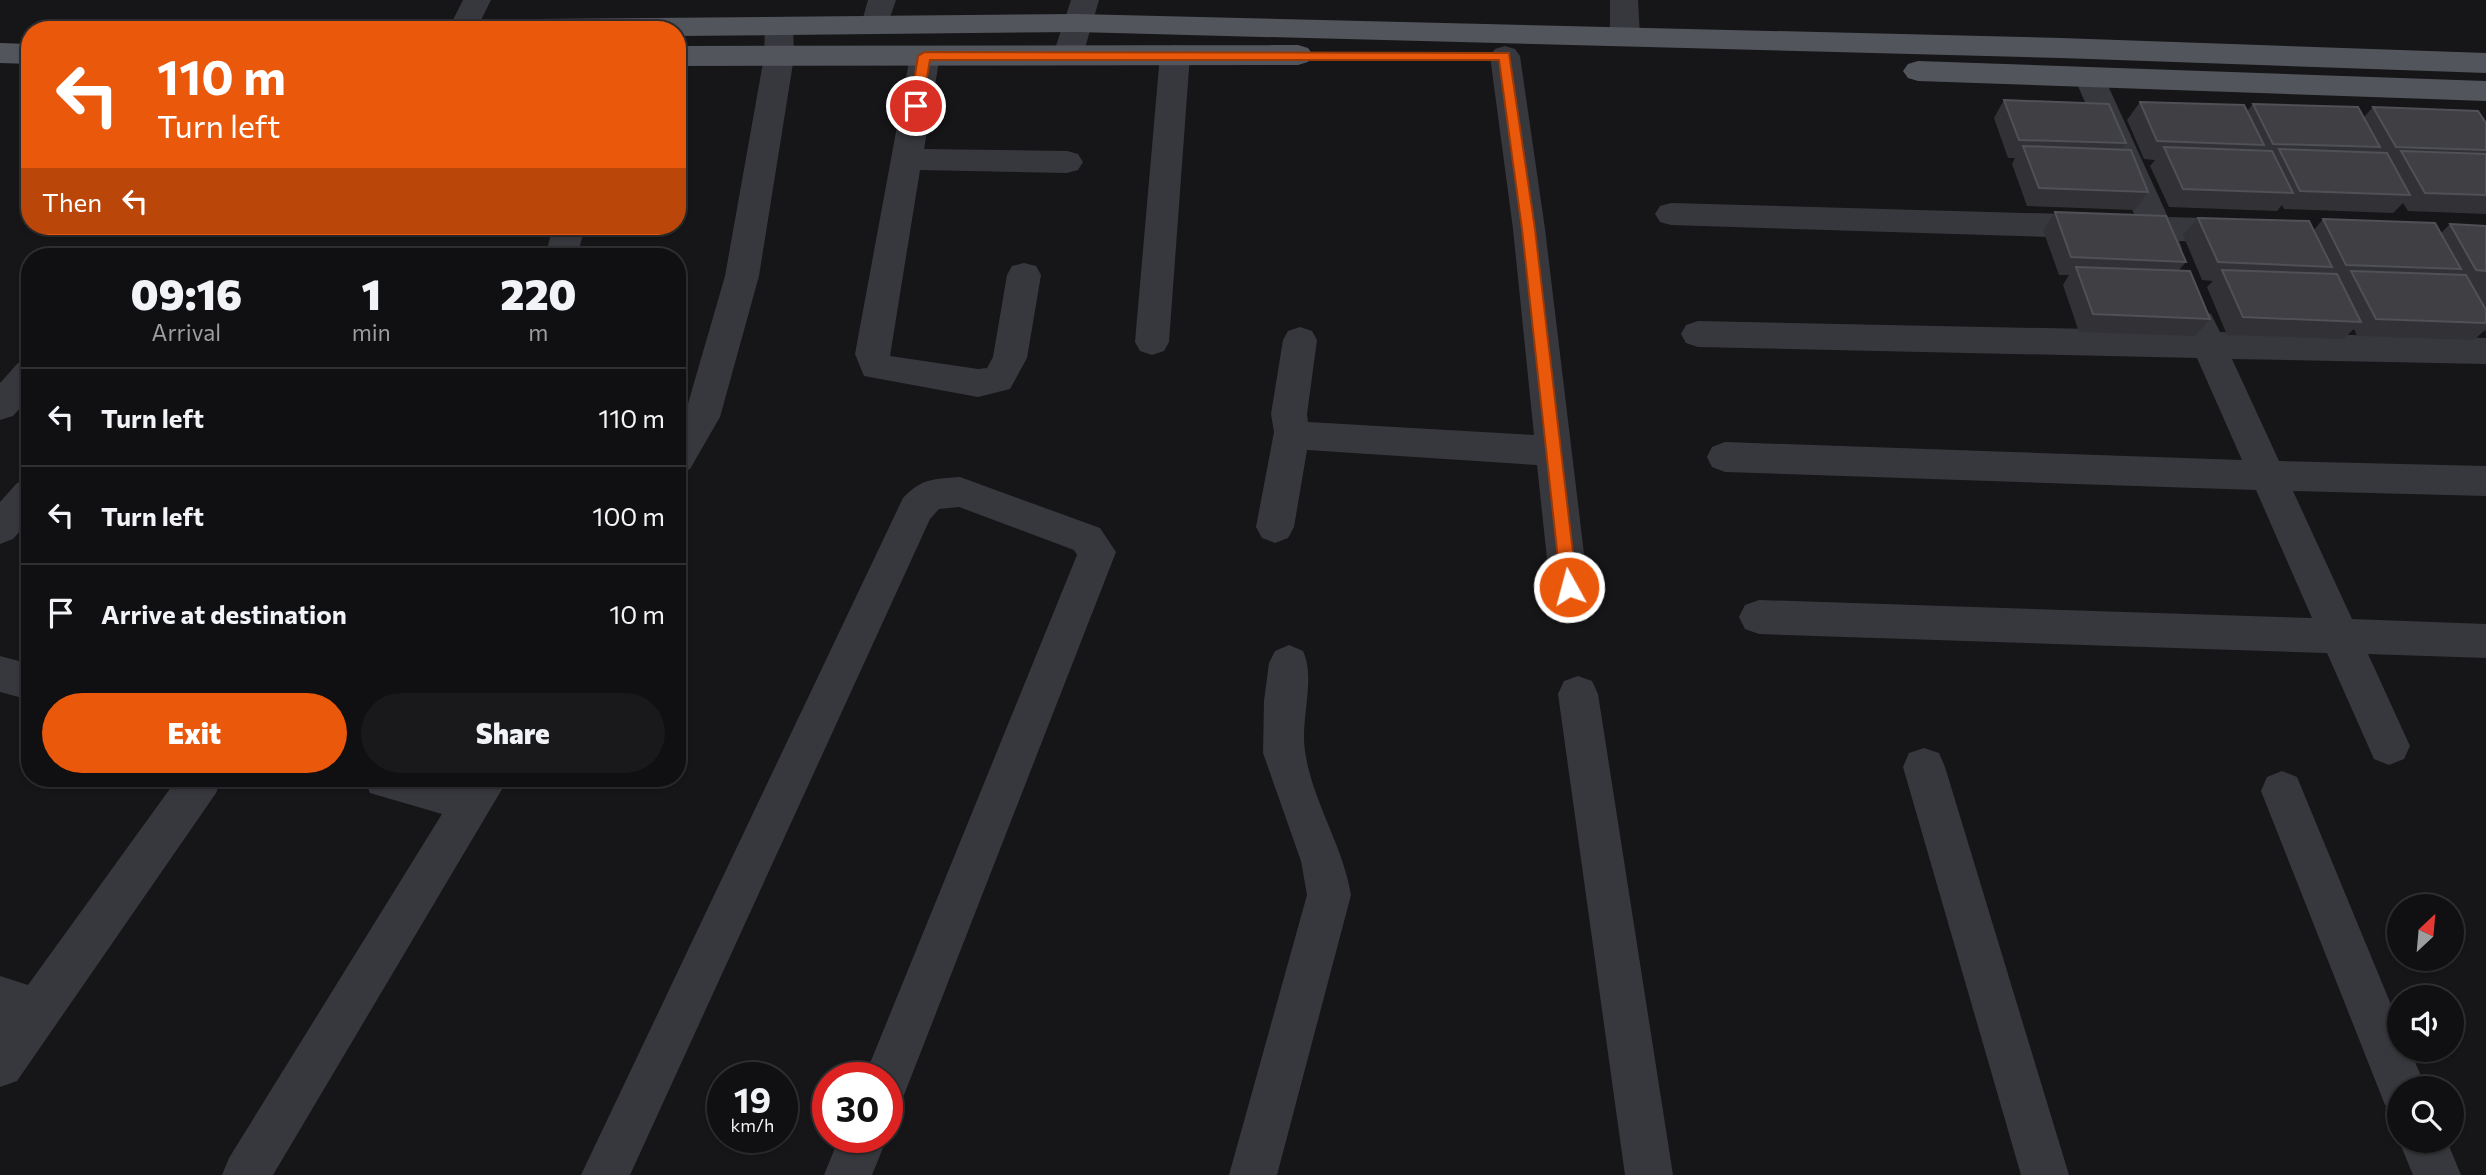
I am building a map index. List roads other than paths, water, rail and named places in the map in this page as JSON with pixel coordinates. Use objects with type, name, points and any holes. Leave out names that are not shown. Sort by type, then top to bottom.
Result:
[{"type":"main road","points":[[686,55],[779,41],[878,13],[1081,11],[1625,37],[2061,47],[2486,63]]},
{"type":"main road","points":[[0,31],[21,31]]},
{"type":"main road","points":[[686,37],[779,41],[925,56],[1505,56],[2486,90]]},
{"type":"main road","points":[[0,53],[21,54]]},
{"type":"street","points":[[466,21],[477,0]]},
{"type":"street","points":[[1624,0],[1625,37]]},
{"type":"street","points":[[1068,55],[1081,11]]},
{"type":"street","points":[[686,444],[702,417],[742,276],[779,41]]},
{"type":"street","points":[[1152,342],[1175,55]]},
{"type":"street","points":[[925,56],[872,354],[876,367],[978,383],[998,379],[1010,358],[1024,275]]},
{"type":"street","points":[[1505,56],[1529,229],[1569,587]]},
{"type":"street","points":[[2089,76],[2389,746]]},
{"type":"street","points":[[906,159],[1067,162]]},
{"type":"street","points":[[1671,215],[2267,231]]},
{"type":"street","points":[[1698,334],[2486,351]]},
{"type":"street","points":[[1275,527],[1292,432],[1289,414],[1300,340]]},
{"type":"street","points":[[0,406],[21,383]]},
{"type":"street","points":[[1292,432],[1312,437],[1553,451]]},
{"type":"street","points":[[1725,457],[2486,481]]},
{"type":"street","points":[[605,1175],[916,509],[929,495],[960,492],[1087,539],[1097,552],[893,1062]]},
{"type":"street","points":[[0,528],[21,504]]},
{"type":"street","points":[[1759,617],[2486,641]]},
{"type":"street","points":[[1253,1175],[1329,895],[1326,867],[1287,765],[1283,747],[1289,663]]},
{"type":"street","points":[[0,674],[21,680]]},
{"type":"street","points":[[1578,694],[1649,1175]]},
{"type":"street","points":[[1924,768],[2045,1175]]},
{"type":"street","points":[[0,1064],[19,1005],[195,787]]},
{"type":"street","points":[[246,1175],[480,791],[448,787]]},
{"type":"street","points":[[2282,791],[2397,1076]]},
{"type":"street","points":[[848,1175],[857,1153]]},
{"type":"street","points":[[2428,1153],[2437,1175]]}]
